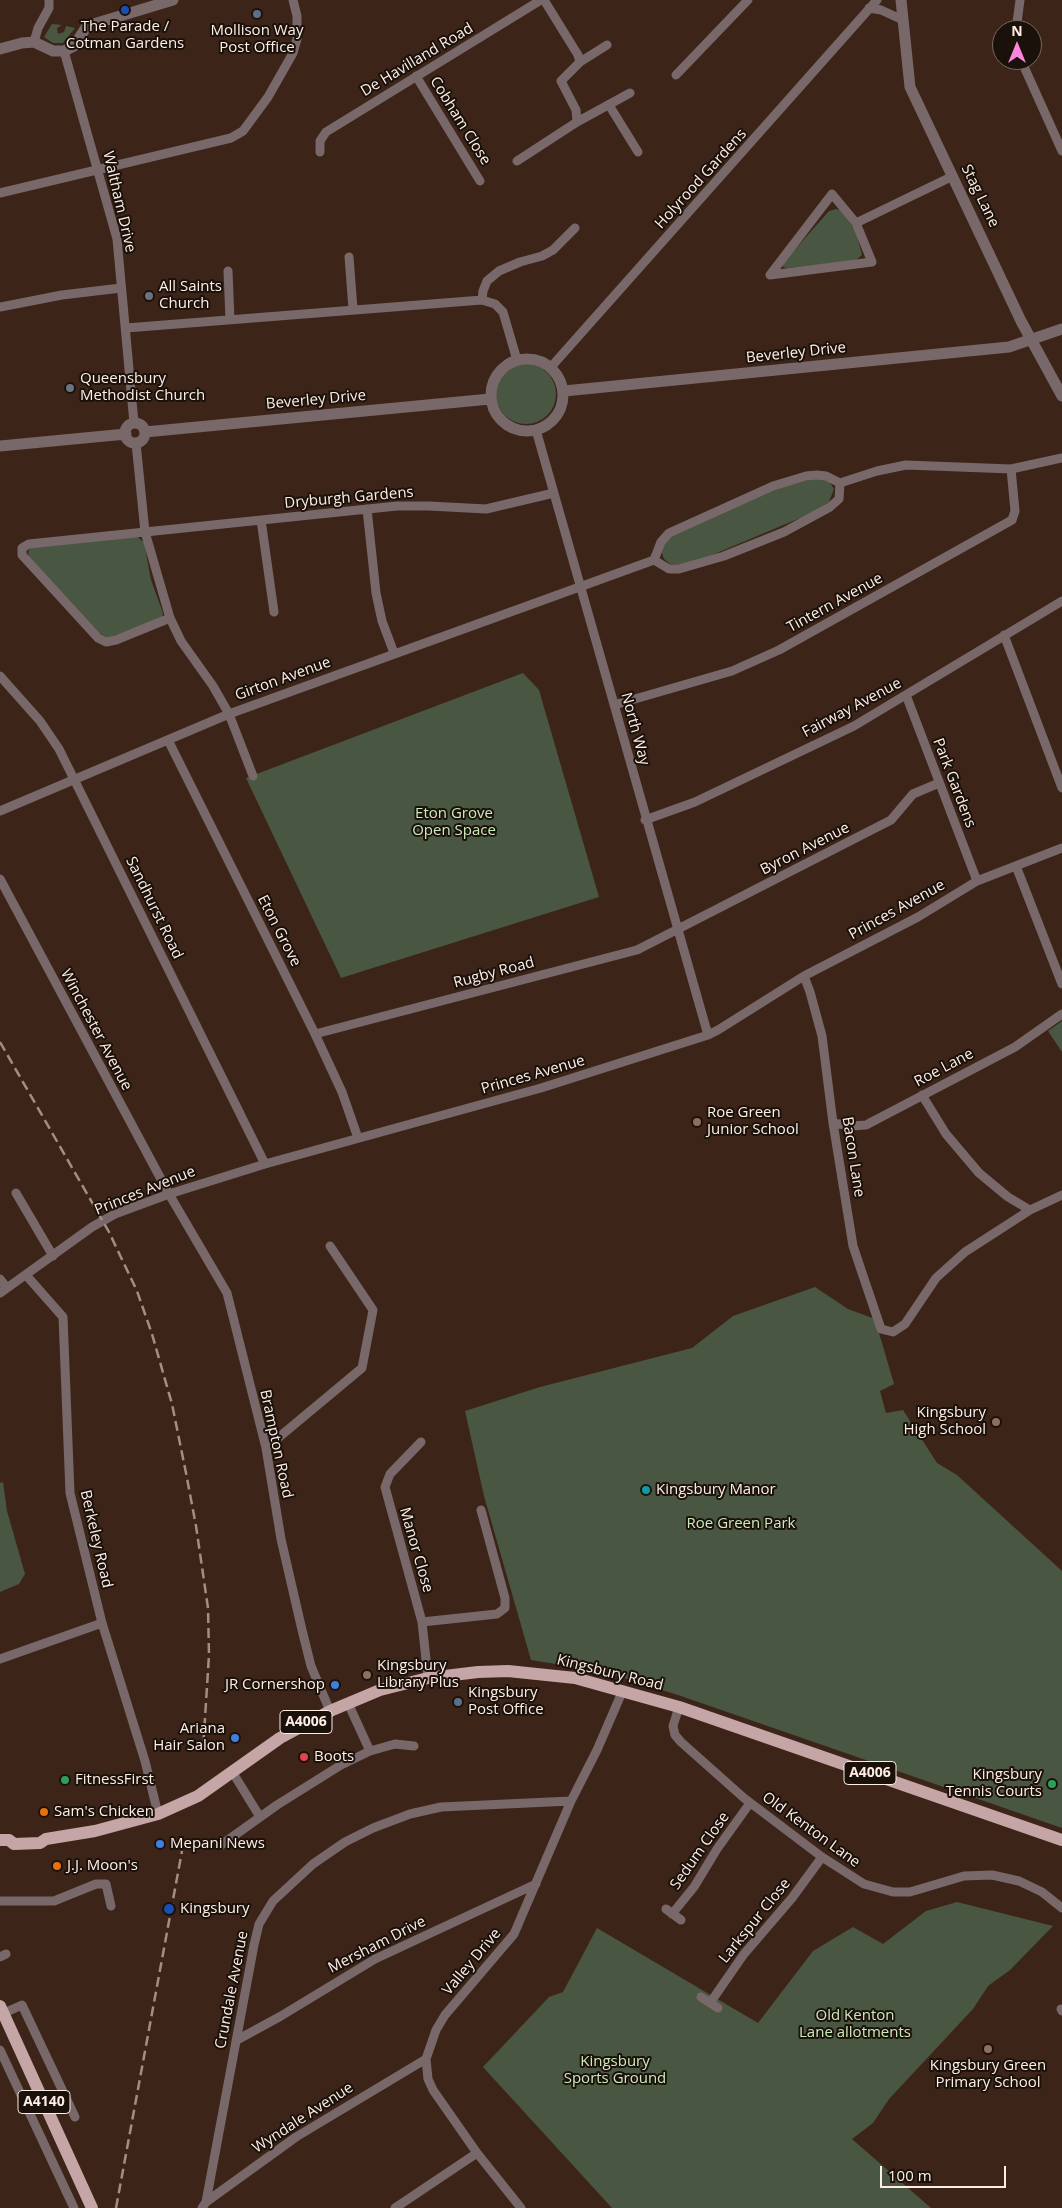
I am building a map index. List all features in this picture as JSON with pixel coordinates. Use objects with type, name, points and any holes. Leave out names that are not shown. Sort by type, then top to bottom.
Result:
[{"type":"main road","name":"Kingsbury Road","points":[[4,1840],[14,1844],[40,1843],[46,1839],[95,1831],[158,1814],[198,1796],[280,1738],[348,1703],[380,1690],[428,1678],[478,1672],[508,1671],[575,1678],[679,1707],[1062,1840]]},
{"type":"main road","name":"A4140","points":[[1,2012],[90,2204]]},
{"type":"street","points":[[34,42],[38,28],[49,8],[49,0]]},
{"type":"street","points":[[0,49],[34,42],[52,51],[64,51],[74,46],[87,26],[174,0]]},
{"type":"street","points":[[0,193],[231,138],[244,131],[268,97],[293,53],[297,39],[297,16],[293,0]]},
{"type":"street","points":[[542,0],[578,55],[580,62]]},
{"type":"street","name":"De Havilland Road","points":[[320,152],[320,141],[326,132],[542,0]]},
{"type":"street","points":[[676,75],[748,0]]},
{"type":"street","name":"Holyrood Gardens","points":[[551,367],[877,0]]},
{"type":"street","name":"Stag Lane","points":[[902,0],[910,87],[1031,341],[1062,396]]},
{"type":"street","points":[[1017,20],[1020,0]]},
{"type":"street","points":[[869,8],[881,10],[903,20]]},
{"type":"street","points":[[577,122],[576,110],[561,81],[580,62],[607,45]]},
{"type":"street","name":"Waltham Drive","points":[[64,51],[117,239],[134,423]]},
{"type":"street","points":[[1025,70],[1062,151]]},
{"type":"street","name":"Cobham Close","points":[[416,76],[480,181]]},
{"type":"street","points":[[517,161],[577,122],[630,93]]},
{"type":"street","points":[[609,105],[638,152]]},
{"type":"street","points":[[856,223],[953,176]]},
{"type":"street","points":[[832,194],[856,223],[872,262],[770,275],[832,194]]},
{"type":"street","points":[[482,300],[487,280],[499,271],[520,262],[542,256],[553,250],[575,228]]},
{"type":"street","points":[[349,257],[353,309]]},
{"type":"street","points":[[228,271],[230,320]]},
{"type":"street","points":[[0,307],[62,295],[121,288]]},
{"type":"street","points":[[126,328],[482,300],[495,304],[503,312],[517,360]]},
{"type":"street","name":"Beverley Drive","points":[[564,391],[1009,347],[1062,329]]},
{"type":"street","points":[[535,359],[551,367],[560,379],[564,391],[561,409],[552,422],[536,430],[522,432],[507,426],[498,417],[490,399],[494,379],[506,365],[517,360],[535,359]]},
{"type":"street","name":"Beverley Drive","points":[[145,432],[490,399]]},
{"type":"street","points":[[134,423],[142,425],[145,432],[143,439],[136,443],[129,440],[126,434],[128,426],[134,423]]},
{"type":"street","name":"North Way","points":[[536,430],[645,820],[708,1035]]},
{"type":"street","points":[[0,446],[126,434]]},
{"type":"street","points":[[136,443],[145,532],[170,618],[180,641],[229,714],[254,776]]},
{"type":"street","points":[[840,483],[839,499],[830,508],[784,532],[724,556],[679,569],[669,569],[654,560],[661,542],[669,533],[773,486],[806,476],[826,476],[840,483],[877,471],[906,465],[1011,470],[1062,458]]},
{"type":"street","name":"Tintern Avenue","points":[[614,704],[732,671],[779,650],[1012,520],[1015,511],[1011,470]]},
{"type":"street","name":"Dryburgh Gardens","points":[[170,618],[116,640],[106,642],[98,638],[22,555],[22,548],[29,544],[367,509],[428,506],[486,509],[554,493]]},
{"type":"street","points":[[367,509],[376,593],[382,621],[394,653]]},
{"type":"street","points":[[260,520],[274,612]]},
{"type":"street","name":"Girton Avenue","points":[[0,811],[229,714],[654,560]]},
{"type":"street","name":"Fairway Avenue","points":[[645,820],[695,802],[854,726],[1062,601]]},
{"type":"street","points":[[1004,635],[1062,788]]},
{"type":"street","name":"Sandhurst Road","points":[[0,676],[40,721],[59,749],[265,1164]]},
{"type":"street","name":"Park Gardens","points":[[906,695],[977,881]]},
{"type":"street","name":"Eton Grove","points":[[168,740],[315,1034],[342,1092],[358,1138]]},
{"type":"street","name":"Byron Avenue","points":[[677,930],[891,820],[913,794],[939,783]]},
{"type":"street","name":"Princes Avenue","points":[[3,1291],[92,1227],[115,1214],[169,1194],[265,1164],[540,1088],[708,1035],[804,976],[918,916],[977,881],[1062,848]]},
{"type":"street","points":[[1016,866],[1062,984]]},
{"type":"street","name":"Winchester Avenue","points":[[0,878],[169,1194]]},
{"type":"street","name":"Rugby Road","points":[[315,1034],[637,950],[677,930]]},
{"type":"street","name":"Bacon Lane","points":[[804,976],[822,1036],[833,1123],[853,1246],[882,1329],[893,1332],[905,1324],[936,1278],[965,1252],[1030,1210]]},
{"type":"street","name":"Roe Lane","points":[[833,1123],[851,1126],[866,1125],[1015,1047],[1062,1014]]},
{"type":"street","points":[[922,1095],[946,1134],[974,1167],[1008,1197],[1030,1210],[1062,1195]]},
{"type":"street","points":[[16,1193],[53,1256]]},
{"type":"street","name":"Brampton Road","points":[[169,1194],[227,1293],[266,1448],[282,1539],[302,1630],[311,1666],[330,1711]]},
{"type":"street","points":[[266,1448],[362,1368],[373,1310],[330,1246]]},
{"type":"street","name":"Berkeley Road","points":[[26,1275],[64,1317],[69,1490],[102,1624],[132,1725],[145,1761],[158,1814]]},
{"type":"street","points":[[0,1279],[3,1291]]},
{"type":"street","name":"Manor Close","points":[[421,1442],[390,1474],[385,1487],[422,1622],[428,1678]]},
{"type":"street","points":[[422,1622],[492,1615],[501,1613],[505,1608],[505,1598],[481,1510]]},
{"type":"street","points":[[0,1659],[102,1624]]},
{"type":"street","name":"Valley Drive","points":[[522,2208],[477,2152],[433,2090],[428,2079],[426,2059],[436,2030],[445,2015],[514,1934],[623,1690]]},
{"type":"street","points":[[348,1703],[370,1751]]},
{"type":"street","name":"Old Kenton Lane","points":[[679,1707],[673,1726],[675,1735],[750,1803],[822,1857],[864,1884],[893,1892],[910,1892],[964,1876],[992,1875],[1019,1881],[1042,1892],[1062,1908]]},
{"type":"street","points":[[221,1846],[260,1817],[341,1765],[370,1751],[395,1744],[414,1746]]},
{"type":"street","points":[[233,1773],[260,1817]]},
{"type":"street","name":"Crundale Avenue","points":[[204,2205],[259,1924],[273,1902],[313,1864],[345,1842],[373,1828],[410,1814],[441,1807],[572,1801]]},
{"type":"street","name":"Sedum Close","points":[[681,1920],[669,1912],[694,1886],[717,1849],[750,1803]]},
{"type":"street","name":"Larkspur Close","points":[[710,2003],[744,1954],[792,1898],[822,1857]]},
{"type":"street","points":[[0,1901],[54,1901],[96,1884],[106,1884],[111,1906]]},
{"type":"street","name":"Mersham Drive","points":[[236,2040],[281,2016],[375,1959],[536,1884]]},
{"type":"street","points":[[701,1997],[718,2008]]},
{"type":"street","points":[[1,2012],[22,2005],[75,2117]]},
{"type":"street","points":[[0,2050],[72,2207],[90,2204]]},
{"type":"street","name":"Wyndale Avenue","points":[[204,2205],[296,2136],[426,2059]]},
{"type":"street","points":[[395,2208],[477,2152]]},
{"type":"green space","points":[[52,24],[62,25],[57,28],[58,34],[64,32],[66,26],[75,28],[63,43],[53,43],[44,37]]},
{"type":"green space","points":[[842,210],[856,232],[862,255],[855,261],[783,267],[783,263],[829,211]]},
{"type":"green space","points":[[526,364],[543,369],[551,377],[556,394],[551,411],[543,419],[526,424],[509,419],[501,411],[496,394],[501,377],[509,369]]},
{"type":"green space","points":[[822,478],[829,481],[834,489],[829,502],[812,513],[712,555],[681,565],[670,564],[664,559],[662,553],[663,546],[672,535],[775,489]]},
{"type":"green space","points":[[136,536],[144,542],[151,580],[163,613],[162,618],[108,638],[95,631],[29,557],[28,552],[31,547]]},
{"type":"green space","name":"Eton Grove Open Space","points":[[523,673],[539,690],[599,897],[341,978],[246,778]]},
{"type":"green space","points":[[1062,1021],[1062,1052],[1048,1031]]},
{"type":"green space","name":"Roe Green Park","points":[[815,1287],[848,1309],[875,1319],[894,1384],[880,1391],[886,1413],[903,1410],[937,1463],[957,1475],[1062,1571],[1062,1828],[681,1696],[605,1672],[531,1660],[484,1496],[465,1411],[540,1387],[692,1348],[733,1316]]},
{"type":"green space","points":[[3,1482],[7,1511],[25,1574],[19,1584],[0,1592],[0,1483]]},
{"type":"green space","points":[[957,1902],[1053,1926],[1010,1970],[988,1986],[973,2009],[889,2099],[873,2123],[852,2139],[931,2208],[612,2208],[483,2067],[549,1997],[563,1992],[597,1928],[758,2023],[813,1951],[853,1927],[883,1944],[926,1911]]},
{"type":"railway","points":[[0,1042],[109,1232],[137,1291],[152,1334],[172,1404],[196,1526],[208,1608],[209,1655],[203,1750]]},
{"type":"railway","points":[[116,2208],[182,1851]]},
{"type":"place","name":"The Parade / Cotman Gardens","points":[[125,10]]},
{"type":"place","name":"Mollison Way Post Office","points":[[257,14]]},
{"type":"place","name":"All Saints Church","points":[[149,296]]},
{"type":"place","name":"Queensbury Methodist Church","points":[[70,388]]},
{"type":"place","name":"Roe Green Junior School","points":[[697,1122]]},
{"type":"place","name":"Kingsbury High School","points":[[996,1422]]},
{"type":"place","name":"Kingsbury Manor","points":[[646,1490]]},
{"type":"place","name":"Kingsbury Library Plus","points":[[367,1675]]},
{"type":"place","name":"JR Cornershop","points":[[335,1685]]},
{"type":"place","name":"Kingsbury Post Office","points":[[458,1702]]},
{"type":"place","name":"Ariana Hair Salon","points":[[235,1738]]},
{"type":"place","name":"Boots","points":[[304,1757]]},
{"type":"place","name":"FitnessFirst","points":[[65,1780]]},
{"type":"place","name":"Kingsbury Tennis Courts","points":[[1052,1784]]},
{"type":"place","name":"Sam's Chicken","points":[[44,1812]]},
{"type":"place","name":"Mepani News","points":[[160,1844]]},
{"type":"place","name":"J.J. Moon's","points":[[57,1866]]},
{"type":"place","name":"Kingsbury","points":[[169,1909]]},
{"type":"place","name":"Kingsbury Green Primary School","points":[[988,2049]]},
{"type":"park label","name":"Old Kenton Lane allotments","points":[[855,2024]]},
{"type":"park label","name":"Kingsbury Sports Ground","points":[[615,2070]]}]
